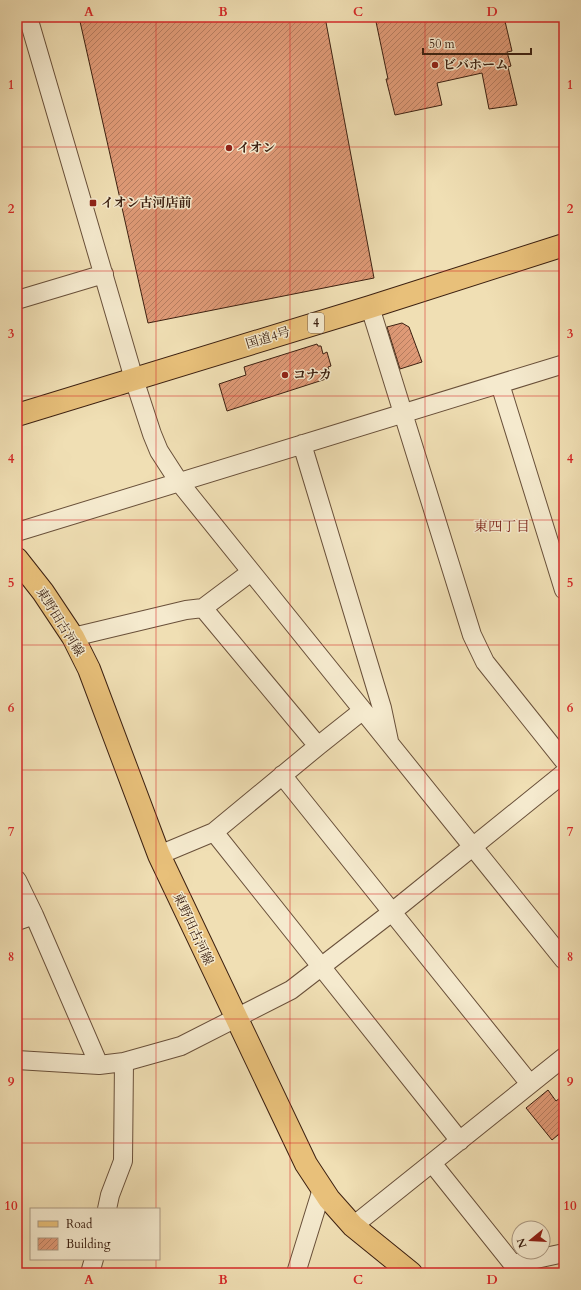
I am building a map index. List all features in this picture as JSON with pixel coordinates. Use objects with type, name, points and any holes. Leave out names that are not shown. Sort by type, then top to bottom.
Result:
[{"type":"main road","name":"国道4号","points":[[17,415],[564,246]]},
{"type":"main road","name":"東野田古河線","points":[[17,558],[44,592],[73,637],[89,669],[159,855],[235,1018],[306,1164],[322,1189],[353,1226],[411,1273]]},
{"type":"street","points":[[28,17],[134,379],[159,451],[179,482],[564,960]]},
{"type":"street","points":[[17,300],[104,274]]},
{"type":"street","points":[[370,307],[472,635],[485,662],[564,762]]},
{"type":"street","points":[[17,532],[564,364]]},
{"type":"street","points":[[500,384],[564,590]]},
{"type":"street","points":[[302,444],[382,708],[389,744]]},
{"type":"street","points":[[73,637],[186,610],[203,608],[251,572]]},
{"type":"street","points":[[203,608],[318,746]]},
{"type":"street","points":[[159,855],[214,832],[362,711]]},
{"type":"street","points":[[17,1060],[99,1065],[124,1062],[181,1046],[291,990],[392,912],[564,773]]},
{"type":"street","points":[[282,775],[530,1084]]},
{"type":"street","points":[[214,832],[460,1141]]},
{"type":"street","points":[[18,883],[34,915],[99,1065]]},
{"type":"street","points":[[17,921],[34,915]]},
{"type":"street","points":[[353,1226],[564,1057]]},
{"type":"street","points":[[107,1208],[110,1195],[123,1161],[124,1062]]},
{"type":"street","points":[[432,1163],[516,1268],[564,1254]]},
{"type":"street","points":[[297,1272],[322,1189]]},
{"type":"street","points":[[90,1273],[94,1260]]},
{"type":"building","name":"イオン","points":[[79,17],[325,17],[374,278],[148,323]]},
{"type":"building","name":"ビバホーム","points":[[375,17],[504,17],[512,51],[507,52],[511,66],[508,67],[517,105],[489,109],[482,73],[437,83],[442,105],[395,115],[386,79],[388,79]]},
{"type":"building","points":[[402,323],[409,327],[422,362],[400,369],[387,327]]},
{"type":"building","points":[[317,344],[318,346],[321,346],[323,354],[327,352],[331,366],[328,367],[329,371],[327,372],[329,378],[227,411],[219,384],[246,375],[244,367]]},
{"type":"building","points":[[548,1090],[556,1101],[564,1095],[564,1130],[552,1140],[526,1108]]},
{"type":"place","name":"ビバホーム","points":[[435,65]]},
{"type":"place","name":"イオン","points":[[229,148]]},
{"type":"place","name":"イオン古河店前","points":[[93,203]]},
{"type":"place","name":"コナカ","points":[[285,375]]},
{"type":"district","name":"東四丁目","points":[[502,526]]}]
